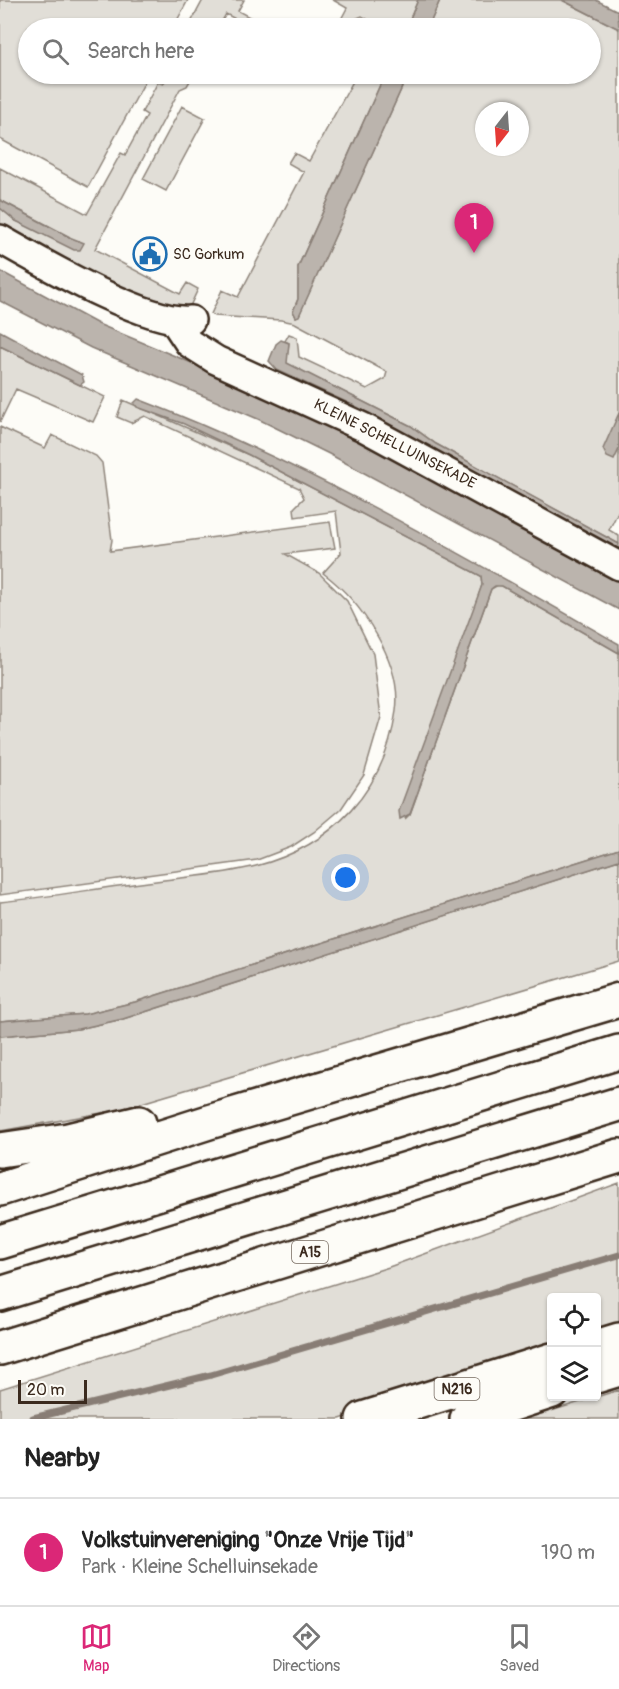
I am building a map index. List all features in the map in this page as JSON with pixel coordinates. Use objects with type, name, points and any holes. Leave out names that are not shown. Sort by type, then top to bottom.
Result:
[{"type":"main road","points":[[0,1189],[209,1122],[619,1000]]},
{"type":"main road","points":[[0,1242],[619,1052]]},
{"type":"main road","points":[[0,1294],[619,1104]]},
{"type":"main road","points":[[0,1150],[68,1140],[155,1120],[209,1122]]},
{"type":"main road","name":"A15","points":[[0,1348],[619,1156]]},
{"type":"main road","points":[[601,1346],[619,1340]]},
{"type":"main road","name":"N216","points":[[363,1419],[547,1362]]},
{"type":"main road","points":[[601,1375],[619,1369]]},
{"type":"main road","name":"N216","points":[[467,1419],[547,1393]]},
{"type":"street","name":"KLEINE SCHELLUINSEKADE","points":[[0,239],[67,275],[142,310],[183,321],[189,343],[216,360],[363,427],[619,566]]},
{"type":"shaded area","points":[[0,0],[188,0],[178,18],[18,18],[18,84],[144,84],[88,187],[0,139]]},
{"type":"shaded area","points":[[203,0],[244,0],[238,11],[251,18],[233,18],[226,14],[224,18],[193,18]]},
{"type":"shaded area","points":[[333,0],[418,0],[410,18],[365,18],[362,16],[342,18],[347,8]]},
{"type":"shaded area","points":[[418,0],[440,0],[432,18],[410,18]]},
{"type":"shaded area","points":[[440,0],[562,0],[597,18],[432,18]]},
{"type":"shaded area","points":[[562,0],[596,0],[618,11],[619,29]]},
{"type":"shaded area","points":[[601,20],[619,29],[619,510],[609,530],[619,536],[619,544],[436,444],[411,426],[286,363],[289,343],[285,341],[289,334],[297,337],[299,357],[367,389],[385,379],[387,372],[295,323],[211,314],[222,290],[238,297],[304,172],[288,163],[294,153],[309,161],[351,84],[380,84],[298,267],[298,299],[293,311],[296,317],[299,315],[403,84],[601,84]]},
{"type":"shaded area","points":[[157,84],[188,84],[180,89],[95,249],[180,294],[187,283],[198,289],[191,304],[181,311],[120,289],[0,228],[0,208],[16,221],[70,237],[0,200],[0,168],[87,214],[121,153],[125,155],[147,115],[142,112]]},
{"type":"shaded area","points":[[380,84],[403,84],[299,316],[296,317],[293,311],[298,299],[298,267]]},
{"type":"shaded area","points":[[182,106],[205,118],[166,191],[143,179]]},
{"type":"shaded area","points":[[0,200],[84,243],[80,250],[74,250],[16,221],[0,208]]},
{"type":"shaded area","points":[[0,271],[98,324],[295,406],[563,548],[619,581],[619,610],[329,454],[258,419],[91,348],[0,301]]},
{"type":"shaded area","points":[[0,331],[82,375],[84,382],[80,385],[0,346]]},
{"type":"shaded area","points":[[281,340],[289,343],[287,363],[411,426],[436,444],[619,544],[619,551],[357,407],[277,370],[269,361],[276,344]]},
{"type":"shaded area","points":[[0,346],[105,397],[93,422],[16,389],[0,422]]},
{"type":"shaded area","points":[[138,399],[262,452],[383,512],[619,644],[619,653],[502,586],[495,586],[491,589],[410,814],[400,819],[399,811],[482,585],[481,576],[249,455],[184,424],[137,407],[134,403]]},
{"type":"shaded area","points":[[123,400],[249,455],[481,576],[482,585],[405,819],[410,814],[491,589],[498,585],[502,586],[619,653],[619,849],[135,1002],[85,1014],[0,1021],[0,902],[230,872],[284,857],[331,829],[351,811],[380,766],[390,740],[396,711],[393,673],[376,634],[365,616],[323,573],[341,553],[336,511],[295,517],[294,508],[304,498],[299,488],[145,416],[131,423],[117,417]]},
{"type":"shaded area","points":[[619,413],[619,449],[614,460],[607,457],[603,449]]},
{"type":"shaded area","points":[[0,427],[45,448],[52,435],[96,456],[102,463],[112,540],[110,551],[330,522],[335,548],[285,554],[319,573],[347,601],[373,654],[381,717],[364,775],[341,809],[314,832],[291,847],[257,860],[0,895]]},
{"type":"shaded area","points":[[619,849],[619,860],[123,1019],[78,1029],[0,1036],[0,1021],[85,1014],[135,1002]]},
{"type":"shaded area","points":[[619,860],[619,961],[118,1110],[0,1131],[0,1036],[78,1029],[123,1019]]},
{"type":"shaded area","points":[[619,1183],[619,1327],[601,1333],[601,1293],[547,1293],[547,1350],[340,1419],[0,1419],[0,1389],[389,1267]]},
{"type":"shaded area","points":[[619,1390],[619,1419],[525,1419],[583,1401],[601,1401],[601,1396]]},
{"type":"waterway","points":[[33,1418],[211,1375],[619,1255]]},
{"type":"place","name":"Volkstuinvereniging \"Onze Vrije Tijd\"","points":[[474,253]]},
{"type":"place","name":"SC Gorkum","points":[[150,254]]}]
